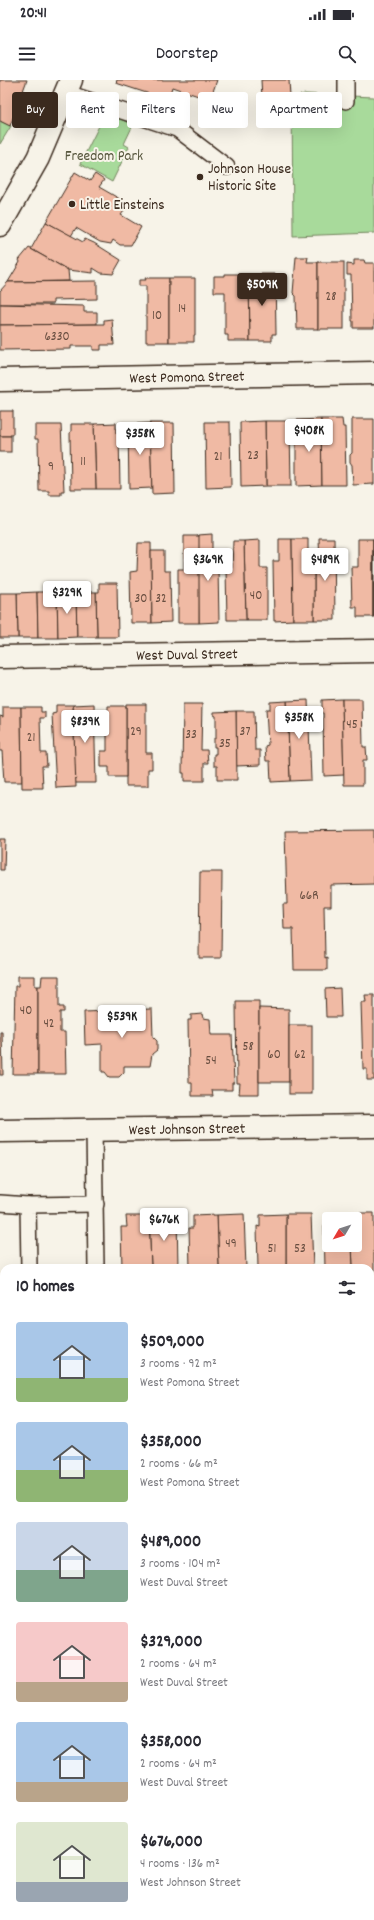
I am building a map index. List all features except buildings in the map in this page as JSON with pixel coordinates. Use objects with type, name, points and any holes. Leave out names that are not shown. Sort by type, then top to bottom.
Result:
[{"type":"street","points":[[0,225],[38,158],[69,86]]},
{"type":"street","name":"West Pomona Street","points":[[0,380],[374,373]]},
{"type":"street","name":"West Duval Street","points":[[0,657],[374,651]]},
{"type":"street","name":"West Johnson Street","points":[[0,1131],[374,1126]]},
{"type":"lane","points":[[346,80],[346,101]]},
{"type":"lane","points":[[69,86],[177,129],[228,167]]},
{"type":"lane","points":[[94,1129],[96,1264]]},
{"type":"lane","points":[[0,1203],[28,1205],[96,1204]]},
{"type":"lane","points":[[28,1205],[29,1264]]},
{"type":"green space","points":[[342,96],[374,97],[374,233],[293,236],[292,128],[342,128]]},
{"type":"green space","name":"Freedom Park","points":[[119,118],[127,122],[127,128],[132,128],[124,144],[129,147],[112,182],[80,164],[98,128],[119,128]]},
{"type":"green space","points":[[0,121],[11,126],[0,144]]},
{"type":"place","name":"Johnson House Historic Site","points":[[200,177]]},
{"type":"place","name":"Little Einsteins","points":[[72,204]]}]
